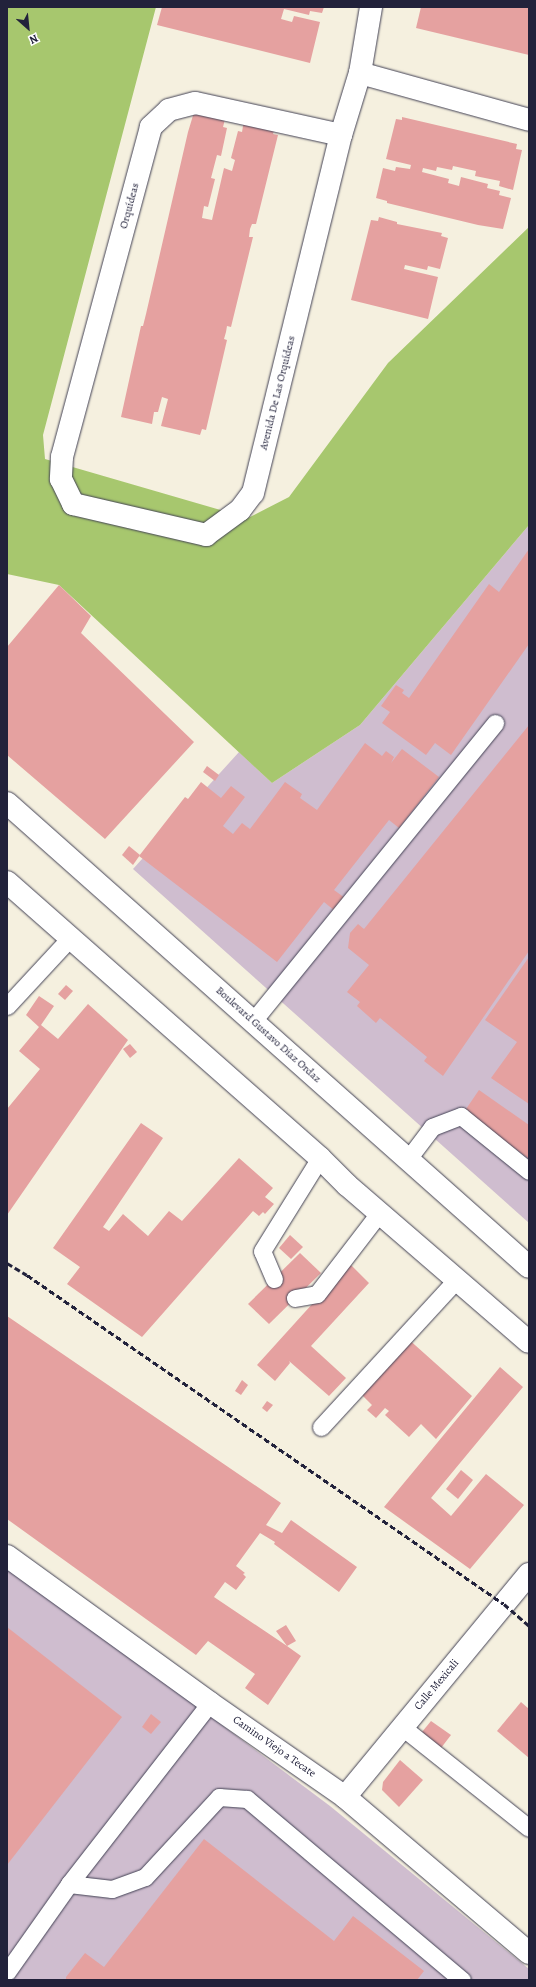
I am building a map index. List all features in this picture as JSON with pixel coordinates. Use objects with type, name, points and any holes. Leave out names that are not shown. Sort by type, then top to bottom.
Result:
[{"type":"street","name":"Avenida De Las Orquídeas","points":[[61,479],[73,504],[206,535],[240,510],[253,493],[341,135],[360,73],[370,7]]},
{"type":"street","points":[[360,73],[529,120]]},
{"type":"street","name":"Orquídeas","points":[[61,479],[62,456],[151,127],[169,110],[194,103],[341,135]]},
{"type":"street","name":"Boulevard Gustavo Díaz Ordaz","points":[[7,803],[529,1267]]},
{"type":"street","points":[[7,882],[320,1158],[347,1185],[529,1342]]},
{"type":"street","name":"Camino Viejo a Tecate","points":[[7,1556],[210,1703],[345,1797],[529,1953]]},
{"type":"street","name":"Calle Mexicali","points":[[345,1797],[529,1574]]},
{"type":"lane","points":[[253,1021],[495,723]]},
{"type":"lane","points":[[7,1006],[69,938]]},
{"type":"lane","points":[[408,1159],[432,1127],[460,1116],[529,1171]]},
{"type":"lane","points":[[274,1279],[262,1251],[320,1158]]},
{"type":"lane","points":[[296,1298],[316,1294],[380,1212]]},
{"type":"lane","points":[[321,1427],[457,1279]]},
{"type":"lane","points":[[7,1972],[69,1884],[210,1703]]},
{"type":"lane","points":[[402,1727],[529,1828]]},
{"type":"lane","points":[[69,1884],[112,1889],[145,1878],[219,1797],[247,1799],[462,1980]]},
{"type":"shaded area","points":[[529,525],[529,1223],[133,869],[239,752],[272,783],[360,725]]},
{"type":"shaded area","points":[[7,1564],[330,1806],[529,1969],[529,1980],[7,1980]]},
{"type":"green space","points":[[7,7],[156,7],[43,435],[45,459],[248,518],[289,497],[388,363],[529,227],[529,525],[360,725],[272,783],[59,585],[7,574]]},
{"type":"building","points":[[162,7],[324,7],[322,13],[310,11],[309,15],[284,9],[281,19],[292,22],[294,16],[320,22],[310,63],[157,25]]},
{"type":"building","points":[[421,7],[529,7],[529,55],[416,28]]},
{"type":"building","points":[[195,109],[226,115],[223,127],[227,128],[221,156],[217,155],[211,178],[215,179],[208,207],[204,206],[202,218],[212,220],[224,168],[232,171],[235,160],[231,158],[238,131],[242,132],[244,120],[275,127],[273,134],[278,135],[256,224],[252,224],[250,229],[249,237],[253,237],[231,327],[227,326],[224,339],[227,340],[206,430],[202,429],[200,435],[161,426],[168,399],[162,397],[158,412],[154,412],[152,424],[121,417],[141,326],[143,326],[146,314],[188,132]]},
{"type":"building","points":[[402,117],[517,144],[516,149],[522,150],[513,190],[499,186],[500,181],[475,176],[476,171],[453,166],[452,170],[437,167],[436,171],[423,168],[422,172],[449,179],[448,183],[459,186],[461,177],[488,184],[487,188],[500,191],[499,195],[511,198],[503,229],[478,225],[387,203],[387,201],[376,198],[383,168],[395,171],[396,167],[410,169],[411,165],[386,159],[396,119],[402,120]]},
{"type":"building","points":[[379,217],[397,222],[397,224],[442,233],[441,236],[448,238],[440,269],[428,266],[427,270],[405,265],[404,269],[438,277],[428,319],[351,300],[371,220],[378,221]]},
{"type":"building","points":[[529,549],[529,644],[451,755],[435,743],[426,755],[382,723],[390,712],[381,706],[396,685],[404,690],[402,693],[409,698],[489,584],[499,592]]},
{"type":"building","points":[[59,585],[91,616],[81,633],[194,742],[105,839],[7,755],[7,647]]},
{"type":"building","points":[[529,725],[529,951],[443,1076],[424,1061],[427,1057],[380,1018],[376,1023],[357,1006],[360,1002],[347,992],[369,965],[348,948],[350,933],[358,924],[364,929]]},
{"type":"building","points":[[365,743],[382,756],[386,751],[394,757],[391,763],[402,749],[439,777],[399,828],[389,820],[334,890],[345,898],[335,911],[324,902],[277,962],[139,856],[185,797],[188,799],[201,782],[221,798],[231,786],[245,797],[223,826],[233,834],[242,823],[250,829],[285,782],[302,794],[300,798],[317,810]]},
{"type":"building","points":[[207,766],[219,775],[215,781],[203,772]]},
{"type":"building","points":[[129,846],[140,855],[133,865],[122,855]]},
{"type":"building","points":[[529,957],[529,1104],[491,1078],[517,1042],[485,1020]]},
{"type":"building","points":[[66,985],[73,991],[65,1000],[58,994]]},
{"type":"building","points":[[39,996],[54,1006],[41,1025],[58,1039],[88,1004],[128,1040],[7,1215],[7,1109],[40,1069],[19,1051],[39,1027],[26,1015]]},
{"type":"building","points":[[130,1044],[137,1052],[130,1058],[123,1049]]},
{"type":"building","points":[[479,1090],[529,1125],[529,1159],[464,1112]]},
{"type":"building","points":[[141,1123],[163,1138],[103,1227],[109,1231],[123,1214],[148,1236],[169,1211],[182,1221],[239,1158],[273,1188],[265,1197],[274,1204],[265,1214],[263,1212],[259,1216],[253,1211],[142,1337],[67,1284],[80,1267],[53,1248]]},
{"type":"building","points":[[290,1235],[303,1247],[291,1259],[279,1248]]},
{"type":"building","points":[[300,1253],[321,1273],[269,1324],[248,1304]]},
{"type":"building","points":[[347,1261],[369,1283],[311,1346],[346,1378],[329,1396],[289,1361],[290,1363],[275,1381],[257,1365],[333,1281]]},
{"type":"building","points":[[7,1316],[281,1503],[266,1525],[282,1533],[291,1520],[357,1567],[339,1592],[274,1544],[275,1542],[260,1533],[236,1566],[245,1573],[243,1574],[246,1577],[236,1590],[225,1582],[214,1597],[301,1656],[268,1705],[245,1688],[255,1674],[208,1641],[196,1655],[7,1519]]},
{"type":"building","points":[[406,1337],[472,1396],[436,1439],[421,1424],[409,1437],[385,1415],[389,1411],[385,1408],[376,1418],[367,1410],[372,1405],[358,1391]]},
{"type":"building","points":[[500,1367],[523,1387],[431,1498],[451,1516],[486,1474],[524,1505],[470,1569],[384,1507]]},
{"type":"building","points":[[242,1380],[248,1385],[241,1395],[235,1391]]},
{"type":"building","points":[[267,1401],[273,1405],[267,1412],[262,1408]]},
{"type":"building","points":[[461,1470],[473,1480],[458,1499],[446,1489]]},
{"type":"building","points":[[286,1625],[296,1641],[287,1646],[276,1631]]},
{"type":"building","points":[[7,1627],[122,1717],[7,1865]]},
{"type":"building","points":[[521,1702],[529,1709],[529,1758],[497,1731]]},
{"type":"building","points":[[151,1714],[161,1722],[151,1734],[142,1727]]},
{"type":"building","points":[[431,1721],[451,1735],[441,1748],[422,1732]]},
{"type":"building","points":[[400,1760],[423,1780],[399,1807],[382,1790],[383,1782]]},
{"type":"building","points":[[204,1839],[334,1941],[353,1916],[424,1971],[417,1980],[66,1980],[66,1977],[85,1953],[104,1967]]},
{"type":"railway","points":[[7,1263],[27,1275],[504,1604],[529,1626]]}]
